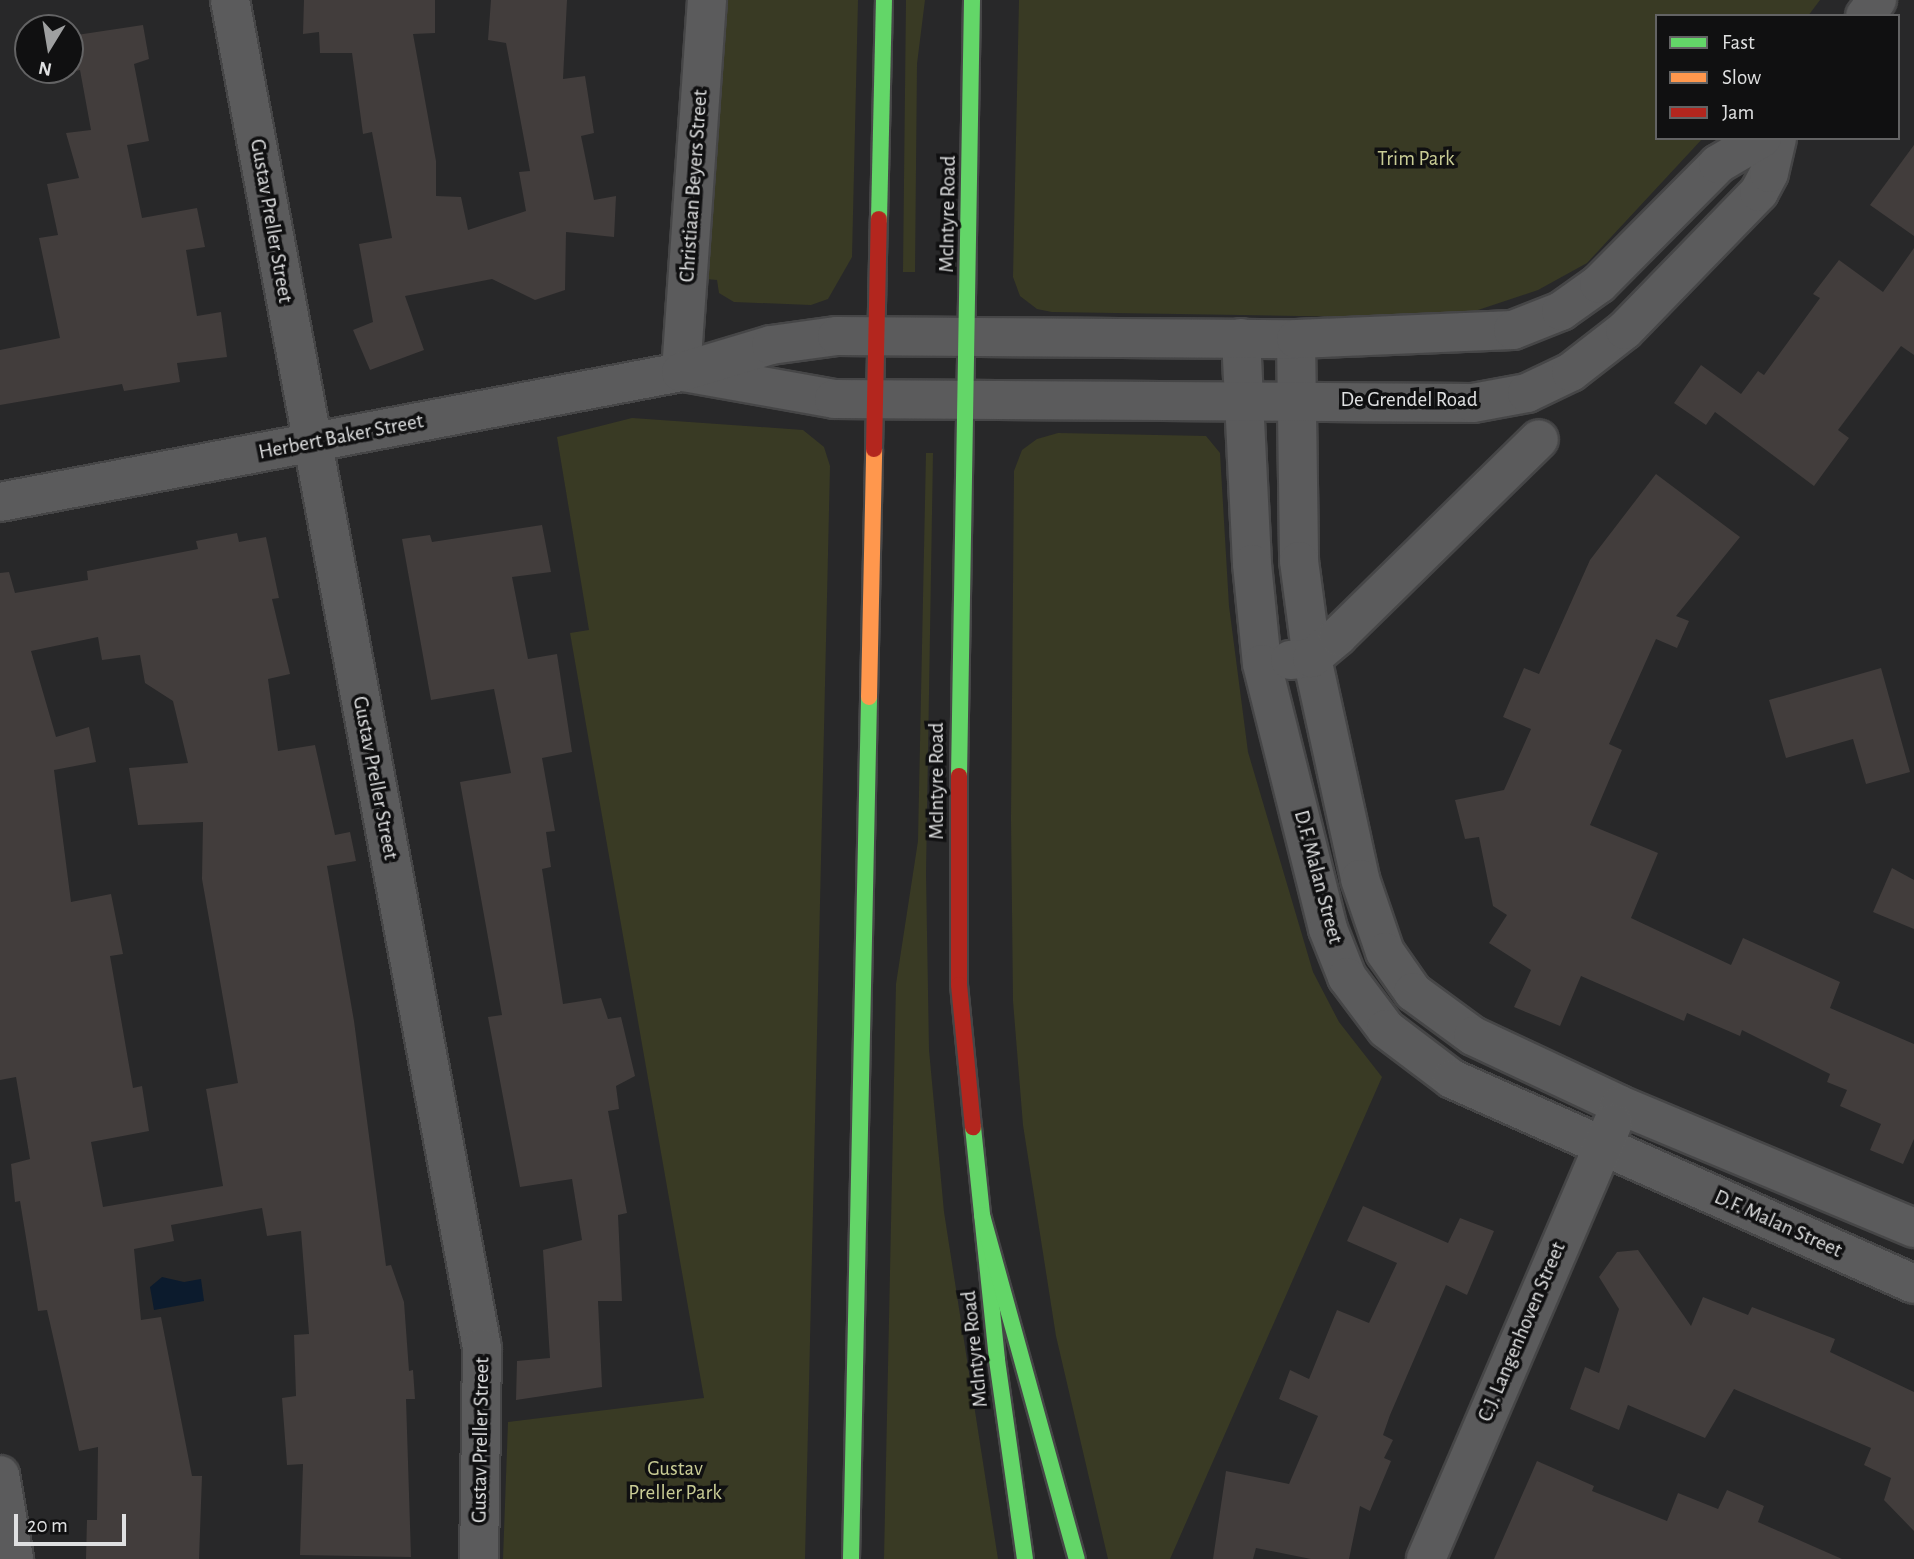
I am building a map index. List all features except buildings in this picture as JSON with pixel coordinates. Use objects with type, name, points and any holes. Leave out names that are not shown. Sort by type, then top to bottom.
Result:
[{"type":"main road","points":[[851,1559],[879,398],[884,0]]},
{"type":"main road","name":"McIntyre Road","points":[[972,0],[966,400],[959,606],[959,985],[982,1215],[1024,1559]]},
{"type":"main road","points":[[982,1215],[1077,1559]]},
{"type":"street","name":"Gustav Preller Street","points":[[230,0],[482,1348],[479,1559]]},
{"type":"street","name":"Christiaan Beyers Street","points":[[681,372],[707,0]]},
{"type":"street","points":[[967,336],[1296,339],[1474,335],[1513,330],[1561,311],[1599,284],[1718,164],[1759,140]]},
{"type":"street","name":"De Grendel Road","points":[[879,398],[1473,403],[1527,393],[1571,372],[1625,330],[1759,192],[1769,173],[1777,140]]},
{"type":"street","name":"Herbert Baker Street","points":[[0,502],[681,372],[771,345],[837,336],[967,336]]},
{"type":"street","name":"D.F. Malan Street","points":[[1241,338],[1241,399],[1262,664],[1328,929],[1347,977],[1386,1029],[1418,1057],[1452,1079],[1914,1284]]},
{"type":"street","name":"D.F. Malan Street","points":[[1296,339],[1299,561],[1311,658],[1360,879],[1385,952],[1413,992],[1443,1018],[1620,1105],[1914,1228]]},
{"type":"street","name":"Herbert Baker Street","points":[[681,372],[834,398],[879,398]]},
{"type":"street","points":[[1262,664],[1311,658],[1539,439]]},
{"type":"street","name":"C.J. Langenhoven Street","points":[[1426,1559],[1620,1105]]},
{"type":"street","points":[[0,1475],[14,1559]]},
{"type":"green space","points":[[726,0],[858,0],[852,257],[828,299],[811,305],[734,302],[719,293],[717,280],[706,279]]},
{"type":"green space","points":[[906,0],[925,0],[917,64],[915,272],[903,272]]},
{"type":"green space","name":"Trim Park","points":[[1019,0],[1820,0],[1810,14],[1655,14],[1655,140],[1701,140],[1587,263],[1538,290],[1475,311],[1418,318],[1052,312],[1037,309],[1020,296],[1013,277]]},
{"type":"green space","name":"Gustav Preller Park","points":[[632,418],[803,430],[824,447],[830,466],[805,1559],[503,1559],[508,1422],[704,1398],[570,633],[589,630],[557,437]]},
{"type":"green space","points":[[1058,433],[1206,436],[1220,453],[1229,606],[1248,752],[1313,972],[1339,1022],[1382,1077],[1170,1559],[1108,1559],[1056,1336],[1023,1125],[1013,1001],[1011,819],[1014,471],[1022,450],[1037,439]]},
{"type":"green space","points":[[926,453],[933,453],[926,874],[929,1050],[944,1212],[998,1559],[884,1559],[896,984],[918,841]]},
{"type":"water","points":[[162,1277],[184,1282],[201,1279],[204,1301],[154,1310],[150,1287]]},
{"type":"traffic: fast","points":[[879,219],[884,0]]},
{"type":"traffic: fast","points":[[959,776],[972,0]]},
{"type":"traffic: fast","points":[[851,1559],[869,697]]},
{"type":"traffic: fast","points":[[973,1127],[997,1360],[1025,1559]]},
{"type":"traffic: fast","points":[[982,1215],[1077,1559]]},
{"type":"traffic: slow","points":[[869,697],[874,449]]},
{"type":"traffic: jam","points":[[874,449],[879,219]]},
{"type":"traffic: jam","points":[[959,776],[959,985],[973,1127]]}]
